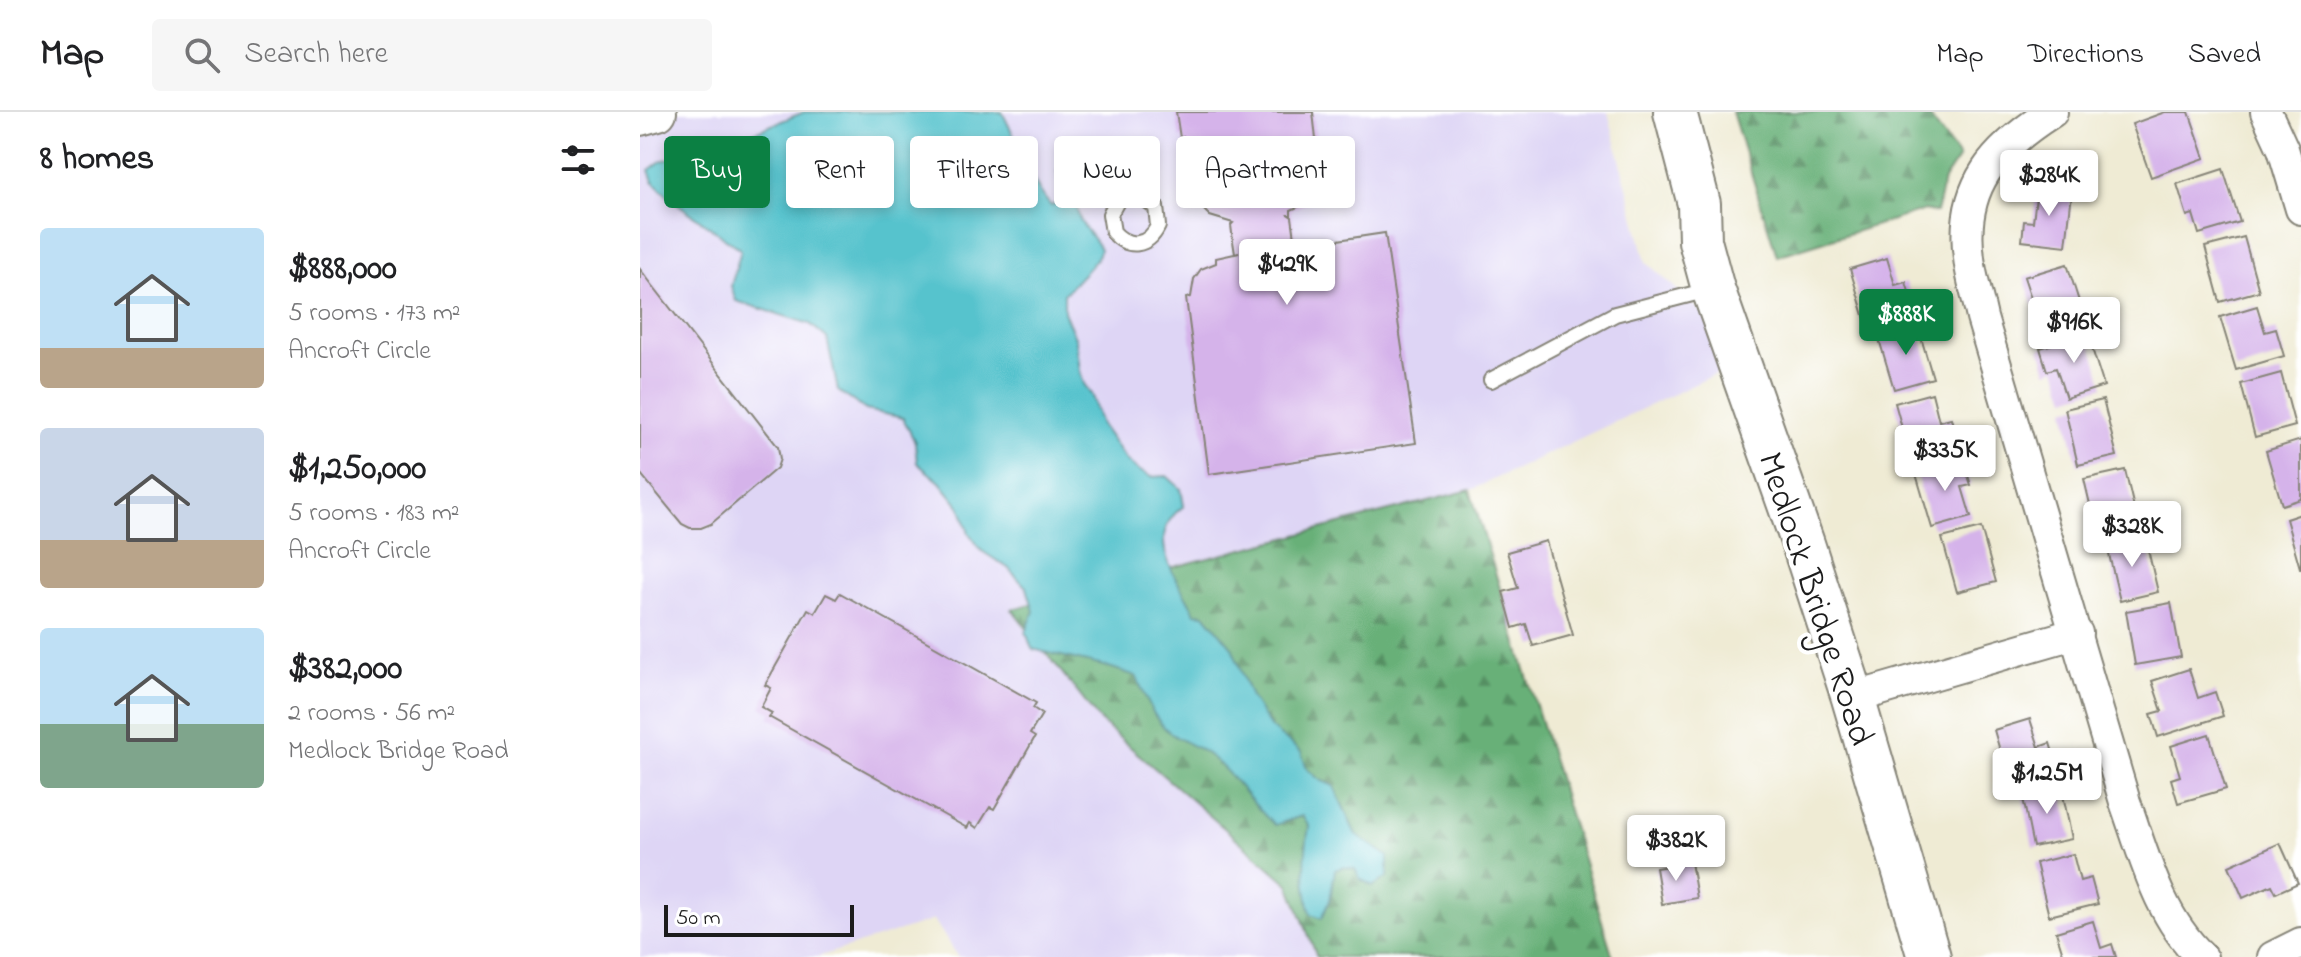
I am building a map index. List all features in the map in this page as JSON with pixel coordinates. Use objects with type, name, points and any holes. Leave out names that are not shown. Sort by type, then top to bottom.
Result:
[{"type":"main road","name":"Medlock Bridge Road","points":[[1647,112],[1677,210],[1700,241]]},
{"type":"main road","name":"Medlock Bridge Road","points":[[1675,112],[1699,204],[1700,241],[1713,289],[1803,544],[1853,698],[1929,957]]},
{"type":"street","points":[[640,117],[658,112]]},
{"type":"street","points":[[2052,112],[2018,133],[1981,174],[1969,213],[1968,256],[1982,318],[2125,802],[2149,868],[2177,931],[2202,957]]},
{"type":"street","points":[[2266,112],[2283,149],[2301,209]]},
{"type":"street","points":[[1853,698],[2077,633]]},
{"type":"street","points":[[2273,957],[2301,943]]},
{"type":"lane","points":[[1491,380],[1615,314],[1713,289]]},
{"type":"shaded area","points":[[640,112],[1608,112],[1646,262],[1752,357],[1469,491],[1012,609],[1100,721],[1289,884],[1317,957],[958,957],[934,920],[817,957],[640,957]]},
{"type":"green space","points":[[1732,112],[1926,112],[1959,157],[1944,180],[1936,213],[1925,210],[1777,256]]},
{"type":"green space","points":[[1470,490],[1613,957],[1317,957],[1289,884],[1100,721],[1012,609]]},
{"type":"water","points":[[804,112],[1002,112],[1013,136],[910,136],[910,208],[1038,208],[1038,187],[1054,208],[1077,208],[1083,225],[1100,249],[1095,261],[1064,294],[1064,312],[1076,340],[1084,384],[1092,396],[1101,425],[1126,460],[1138,470],[1151,477],[1167,476],[1181,489],[1184,506],[1171,518],[1165,531],[1164,544],[1180,586],[1195,613],[1205,614],[1232,647],[1251,697],[1271,728],[1301,752],[1307,769],[1334,786],[1356,835],[1388,856],[1388,877],[1373,886],[1360,879],[1355,869],[1343,867],[1335,870],[1330,900],[1322,918],[1311,914],[1305,870],[1309,826],[1302,816],[1275,825],[1214,760],[1163,726],[1152,711],[1136,676],[1032,649],[1026,632],[1034,611],[1027,588],[1008,568],[982,551],[969,533],[961,508],[940,482],[917,463],[915,442],[903,418],[866,410],[838,391],[827,338],[810,324],[736,301],[731,286],[741,250],[684,208],[770,208],[770,136],[745,136]]},
{"type":"water","points":[[664,160],[664,192],[653,181],[649,170]]},
{"type":"building","points":[[1176,112],[1313,112],[1316,136],[1180,136]]},
{"type":"building","points":[[2165,112],[2189,112],[2205,158],[2151,177],[2132,124]]},
{"type":"building","points":[[2223,169],[2240,222],[2199,234],[2193,214],[2187,216],[2177,184]]},
{"type":"building","points":[[2037,188],[2072,193],[2066,246],[2022,241],[2024,221],[2033,222]]},
{"type":"building","points":[[1202,208],[1296,208],[1289,215],[1292,217],[1296,245],[1291,247],[1385,233],[1416,443],[1209,474],[1186,298],[1191,297],[1194,279],[1201,269],[1216,263],[1216,258],[1235,254],[1233,223],[1210,216]]},
{"type":"building","points":[[2244,237],[2259,291],[2220,302],[2205,247]]},
{"type":"building","points":[[1887,258],[1895,285],[1906,282],[1914,308],[1866,322],[1850,269]]},
{"type":"building","points":[[2067,264],[2084,317],[2042,331],[2024,277]]},
{"type":"building","points":[[640,269],[778,447],[780,459],[777,468],[711,524],[701,528],[682,524],[640,473]]},
{"type":"building","points":[[2257,306],[2265,332],[2276,329],[2284,356],[2236,370],[2220,317]]},
{"type":"building","points":[[1917,324],[1933,378],[1894,389],[1878,336]]},
{"type":"building","points":[[2087,333],[2104,386],[2066,398],[2056,368],[2047,371],[2040,348]]},
{"type":"building","points":[[2281,373],[2295,426],[2255,437],[2241,384]]},
{"type":"building","points":[[1932,393],[1939,421],[1951,418],[1958,444],[1910,457],[1895,403]]},
{"type":"building","points":[[2103,400],[2117,456],[2078,465],[2065,409]]},
{"type":"building","points":[[2301,440],[2301,499],[2282,505],[2266,451]]},
{"type":"building","points":[[1963,460],[1971,485],[1962,487],[1971,517],[1932,528],[1916,474]]},
{"type":"building","points":[[2125,470],[2138,525],[2097,534],[2084,479]]},
{"type":"building","points":[[2301,514],[2301,568],[2300,568],[2286,519]]},
{"type":"building","points":[[1981,528],[1996,582],[1957,592],[1942,538]]},
{"type":"building","points":[[2145,537],[2158,592],[2120,601],[2107,546]]},
{"type":"building","points":[[1546,541],[1573,635],[1533,646],[1526,624],[1513,628],[1503,592],[1518,588],[1507,552]]},
{"type":"building","points":[[840,593],[1036,703],[1033,708],[1042,714],[1030,734],[1035,737],[994,809],[990,807],[977,828],[970,823],[967,828],[769,717],[772,713],[761,707],[771,688],[765,685],[808,609],[815,613],[826,594],[836,599]]},
{"type":"building","points":[[2171,603],[2181,657],[2135,665],[2126,611]]},
{"type":"building","points":[[2189,669],[2198,698],[2215,692],[2223,716],[2158,737],[2151,714],[2162,711],[2152,681]]},
{"type":"building","points":[[2030,719],[2039,747],[2050,743],[2058,769],[2009,782],[1994,730]]},
{"type":"building","points":[[2209,734],[2226,789],[2178,803],[2171,779],[2180,776],[2171,746]]},
{"type":"building","points":[[2061,785],[2072,839],[2033,847],[2022,793]]},
{"type":"building","points":[[2280,843],[2298,883],[2276,893],[2272,885],[2243,898],[2229,866]]},
{"type":"building","points":[[2073,854],[2080,881],[2091,878],[2098,904],[2049,916],[2036,863]]},
{"type":"building","points":[[1691,862],[1697,898],[1662,904],[1656,868]]},
{"type":"building","points":[[2093,921],[2101,948],[2112,944],[2116,957],[2064,957],[2056,932]]}]
